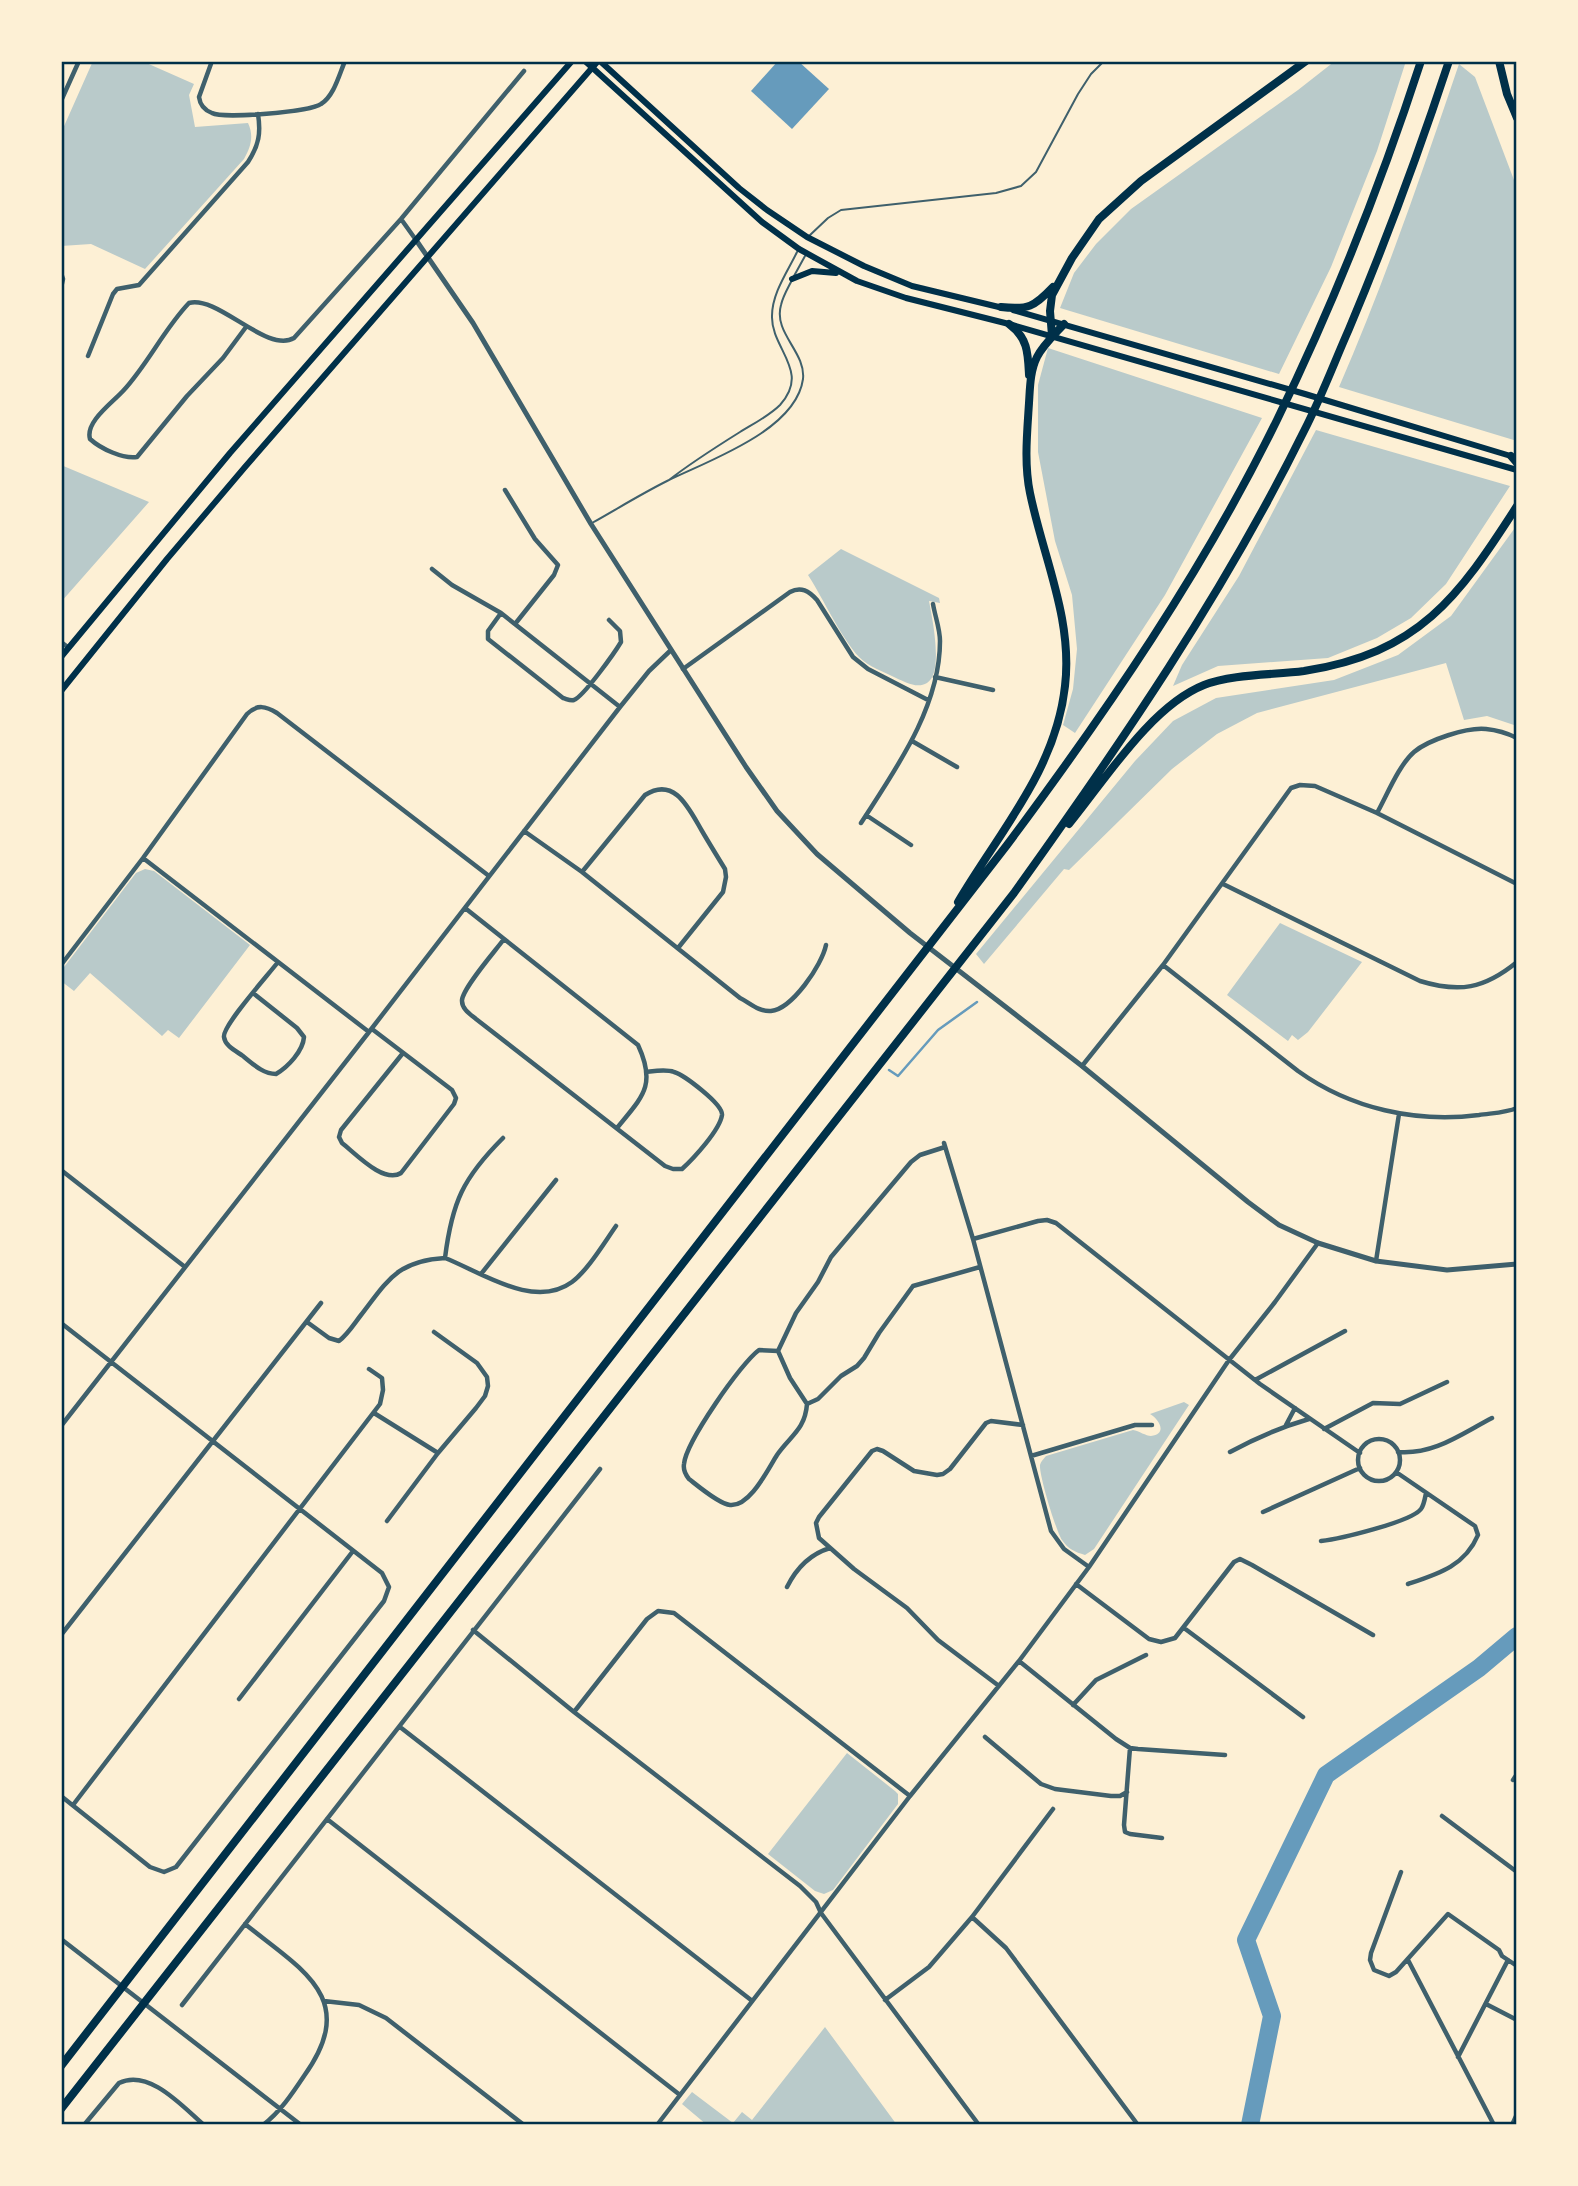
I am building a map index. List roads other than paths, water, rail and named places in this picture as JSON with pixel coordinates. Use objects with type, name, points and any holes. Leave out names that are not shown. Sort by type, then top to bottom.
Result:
[{"type":"highway","points":[[1053,336],[1050,320],[1052,295],[1099,219],[1126,193],[1306,61]]},
{"type":"highway","points":[[61,2066],[1065,769],[1132,670],[1231,506],[1276,422],[1382,174],[1421,61]]},
{"type":"highway","points":[[1014,893],[1097,777],[1205,611],[1305,430],[1384,241],[1449,61]]},
{"type":"highway","points":[[1499,61],[1507,94],[1517,118]]},
{"type":"highway","points":[[1001,307],[1018,309],[1037,304],[1059,281]]},
{"type":"highway","points":[[942,929],[1040,770],[1052,745],[1062,707],[1067,652],[1065,628],[1030,493],[1026,461],[1030,381],[1027,346],[1022,335],[1009,324]]},
{"type":"highway","points":[[1030,381],[1037,357],[1064,324]]},
{"type":"highway","points":[[61,2109],[970,947],[1155,719],[1172,704],[1204,685],[1332,666],[1386,648],[1432,617],[1449,601],[1466,582],[1517,506]]},
{"type":"main road","points":[[61,657],[230,453],[572,61]]},
{"type":"main road","points":[[585,61],[732,196],[799,249],[845,275],[906,298],[1053,336],[1517,470]]},
{"type":"main road","points":[[61,691],[192,529],[599,61],[739,188],[776,217],[811,239],[864,266],[912,286],[1064,324],[1515,459]]},
{"type":"main road","points":[[792,279],[812,271],[845,275]]},
{"type":"street","points":[[61,101],[79,61]]},
{"type":"street","points":[[212,61],[200,90],[199,101],[204,108],[217,115],[258,114],[318,107],[326,100],[345,61]]},
{"type":"street","points":[[246,327],[223,358],[187,396],[137,457],[127,457],[90,439],[88,432],[94,422],[126,388],[190,303],[198,301],[205,304],[278,341],[287,342],[294,338],[401,219],[524,71]]},
{"type":"street","points":[[88,356],[117,289],[139,285],[248,162],[259,142],[258,114]]},
{"type":"street","points":[[401,219],[473,323],[591,524],[683,669],[777,811],[817,854],[901,926],[1082,1066],[1279,1225],[1318,1243],[1376,1261],[1447,1270],[1517,1264]]},
{"type":"street","points":[[61,273],[61,288]]},
{"type":"street","points":[[505,490],[535,539],[558,565],[554,575],[515,624]]},
{"type":"street","points":[[432,569],[452,585],[501,613],[620,707]]},
{"type":"street","points":[[683,669],[796,589],[807,591],[817,600],[848,650],[861,664],[928,700]]},
{"type":"street","points":[[861,823],[912,741],[928,700],[935,677],[940,639],[933,604]]},
{"type":"street","points":[[501,613],[488,631],[487,636],[492,643],[568,700],[577,698],[590,684],[621,642],[620,631],[609,620]]},
{"type":"street","points":[[61,642],[69,648]]},
{"type":"street","points":[[61,1426],[371,1031],[620,707],[649,671],[671,650]]},
{"type":"street","points":[[935,677],[993,690]]},
{"type":"street","points":[[61,965],[143,858],[247,714],[261,706],[277,713],[489,876]]},
{"type":"street","points":[[1377,813],[1406,762],[1414,752],[1424,746],[1450,734],[1482,728],[1504,732],[1517,738]]},
{"type":"street","points":[[912,741],[957,767]]},
{"type":"street","points":[[1082,1066],[1163,965],[1291,788],[1300,785],[1315,786],[1377,813],[1517,884]]},
{"type":"street","points":[[582,872],[645,795],[661,789],[674,792],[685,802],[725,869],[726,877],[723,892],[678,948]]},
{"type":"street","points":[[866,815],[911,845]]},
{"type":"street","points":[[524,831],[582,872],[740,998],[760,1010],[770,1011],[785,1006],[817,968],[826,945]]},
{"type":"street","points":[[143,858],[278,962],[403,1053],[452,1090],[456,1098],[454,1104],[396,1177],[380,1172],[342,1143],[339,1137],[341,1130],[403,1053]]},
{"type":"street","points":[[1223,884],[1420,981],[1438,986],[1461,988],[1480,983],[1495,978],[1517,962]]},
{"type":"street","points":[[465,908],[638,1045],[646,1072],[646,1088],[617,1128]]},
{"type":"street","points":[[504,939],[467,988],[461,1001],[463,1006],[664,1166],[677,1170],[687,1164],[719,1124],[722,1116],[718,1105],[678,1074],[667,1070],[646,1072]]},
{"type":"street","points":[[253,993],[304,1037],[294,1056],[283,1070],[276,1074],[263,1071],[225,1041],[224,1031],[253,993],[278,962]]},
{"type":"street","points":[[1163,965],[1316,1083],[1351,1100],[1399,1114],[1452,1118],[1507,1112],[1517,1108]]},
{"type":"street","points":[[1376,1261],[1399,1114]]},
{"type":"street","points":[[445,1258],[458,1197],[474,1171],[503,1138]]},
{"type":"street","points":[[778,1351],[759,1350],[749,1359],[702,1423],[684,1463],[684,1474],[724,1504],[739,1504],[751,1493],[769,1471],[777,1455],[798,1432],[804,1420],[807,1404],[790,1378],[778,1351],[796,1313],[837,1249],[911,1162],[920,1155],[944,1145],[973,1239],[1051,1531],[1064,1549],[1089,1567]]},
{"type":"street","points":[[61,1170],[185,1267]]},
{"type":"street","points":[[481,1274],[556,1180]]},
{"type":"street","points":[[973,1239],[1038,1221],[1056,1223],[1255,1380],[1360,1453]]},
{"type":"street","points":[[307,1322],[329,1338],[339,1341],[375,1296],[407,1265],[445,1258],[519,1290],[556,1289],[571,1283],[581,1273],[616,1227]]},
{"type":"street","points":[[657,2125],[751,2000],[999,1686],[1089,1567],[1229,1360],[1318,1243]]},
{"type":"street","points":[[807,1404],[818,1399],[841,1376],[857,1366],[913,1286],[980,1266]]},
{"type":"street","points":[[61,1635],[321,1303]]},
{"type":"street","points":[[61,1323],[382,1573],[389,1587],[384,1601],[176,1867],[164,1872],[150,1867],[61,1796]]},
{"type":"street","points":[[1255,1380],[1345,1331]]},
{"type":"street","points":[[387,1521],[485,1396],[488,1386],[487,1377],[477,1363],[434,1332]]},
{"type":"street","points":[[73,1805],[374,1413],[382,1397],[383,1383],[377,1373],[369,1369]]},
{"type":"street","points":[[1324,1429],[1373,1403],[1400,1404],[1447,1382]]},
{"type":"street","points":[[1286,1425],[1295,1408]]},
{"type":"street","points":[[374,1413],[438,1453]]},
{"type":"street","points":[[1398,1452],[1428,1451],[1492,1418]]},
{"type":"street","points":[[1230,1452],[1259,1436],[1310,1419]]},
{"type":"street","points":[[999,1686],[937,1640],[907,1608],[854,1569],[819,1538],[816,1523],[872,1451],[883,1451],[914,1471],[937,1475],[950,1469],[986,1423],[991,1421],[1023,1425]]},
{"type":"street","points":[[1031,1455],[1135,1425],[1152,1425]]},
{"type":"street","points":[[1382,1439],[1392,1443],[1400,1462],[1396,1472],[1388,1479],[1377,1481],[1367,1477],[1360,1468],[1360,1453],[1366,1444],[1382,1439]]},
{"type":"street","points":[[1263,1512],[1360,1468]]},
{"type":"street","points":[[182,2005],[600,1469]]},
{"type":"street","points":[[1396,1472],[1475,1526],[1478,1535],[1447,1570],[1409,1584]]},
{"type":"street","points":[[1321,1541],[1363,1533],[1413,1515],[1420,1510],[1426,1493]]},
{"type":"street","points":[[787,1587],[804,1563],[817,1553],[831,1548]]},
{"type":"street","points":[[239,1699],[353,1551]]},
{"type":"street","points":[[1076,1584],[1149,1639],[1161,1642],[1175,1638],[1234,1562],[1240,1559],[1373,1635]]},
{"type":"street","points":[[574,1712],[647,1619],[658,1611],[674,1613],[910,1796]]},
{"type":"street","points":[[1184,1628],[1303,1717]]},
{"type":"street","points":[[473,1630],[574,1712],[800,1886],[816,1902],[821,1913],[979,2125]]},
{"type":"street","points":[[1073,1705],[1096,1680],[1146,1655]]},
{"type":"street","points":[[1018,1661],[1130,1748],[1225,1755]]},
{"type":"street","points":[[400,1727],[751,2000]]},
{"type":"street","points":[[985,1737],[1041,1784],[1055,1789],[1111,1796],[1127,1792]]},
{"type":"street","points":[[1130,1748],[1125,1832],[1162,1838]]},
{"type":"street","points":[[1513,1780],[1517,1774]]},
{"type":"street","points":[[886,2000],[929,1968],[972,1917],[1053,1809]]},
{"type":"street","points":[[1442,1816],[1517,1872]]},
{"type":"street","points":[[327,1819],[680,2095]]},
{"type":"street","points":[[1401,1872],[1370,1960],[1374,1970],[1389,1976],[1408,1961],[1448,1914],[1517,1966]]},
{"type":"street","points":[[972,1917],[1006,1948],[1138,2125]]},
{"type":"street","points":[[245,1924],[314,1983],[324,2001],[327,2022],[324,2044],[317,2058],[281,2109],[262,2125]]},
{"type":"street","points":[[61,1939],[301,2125]]},
{"type":"street","points":[[1458,2058],[1508,1960]]},
{"type":"street","points":[[1408,1961],[1494,2125]]},
{"type":"street","points":[[324,2001],[359,2005],[386,2018],[524,2125]]},
{"type":"street","points":[[1486,2004],[1517,2020]]},
{"type":"street","points":[[84,2125],[120,2083],[137,2079],[150,2082],[204,2125]]},
{"type":"street","points":[[1512,2125],[1517,2115]]},
{"type":"lane","points":[[669,480],[690,463],[761,420],[778,407],[788,394],[792,383],[791,371],[772,318],[776,294],[799,249],[828,218],[841,210],[996,193],[1021,186],[1036,172],[1078,94],[1091,74],[1104,61]]},
{"type":"lane","points":[[591,524],[767,429],[785,414],[800,394],[804,371],[780,319],[780,306],[807,254],[811,239],[818,230]]},
{"type":"water","points":[[778,61],[798,61],[829,89],[792,129],[751,91]]},
{"type":"waterway","points":[[889,1070],[898,1076],[938,1030],[977,1002]]},
{"type":"waterway","points":[[1250,2125],[1272,2016],[1246,1940],[1326,1775],[1479,1668],[1517,1636]]}]
